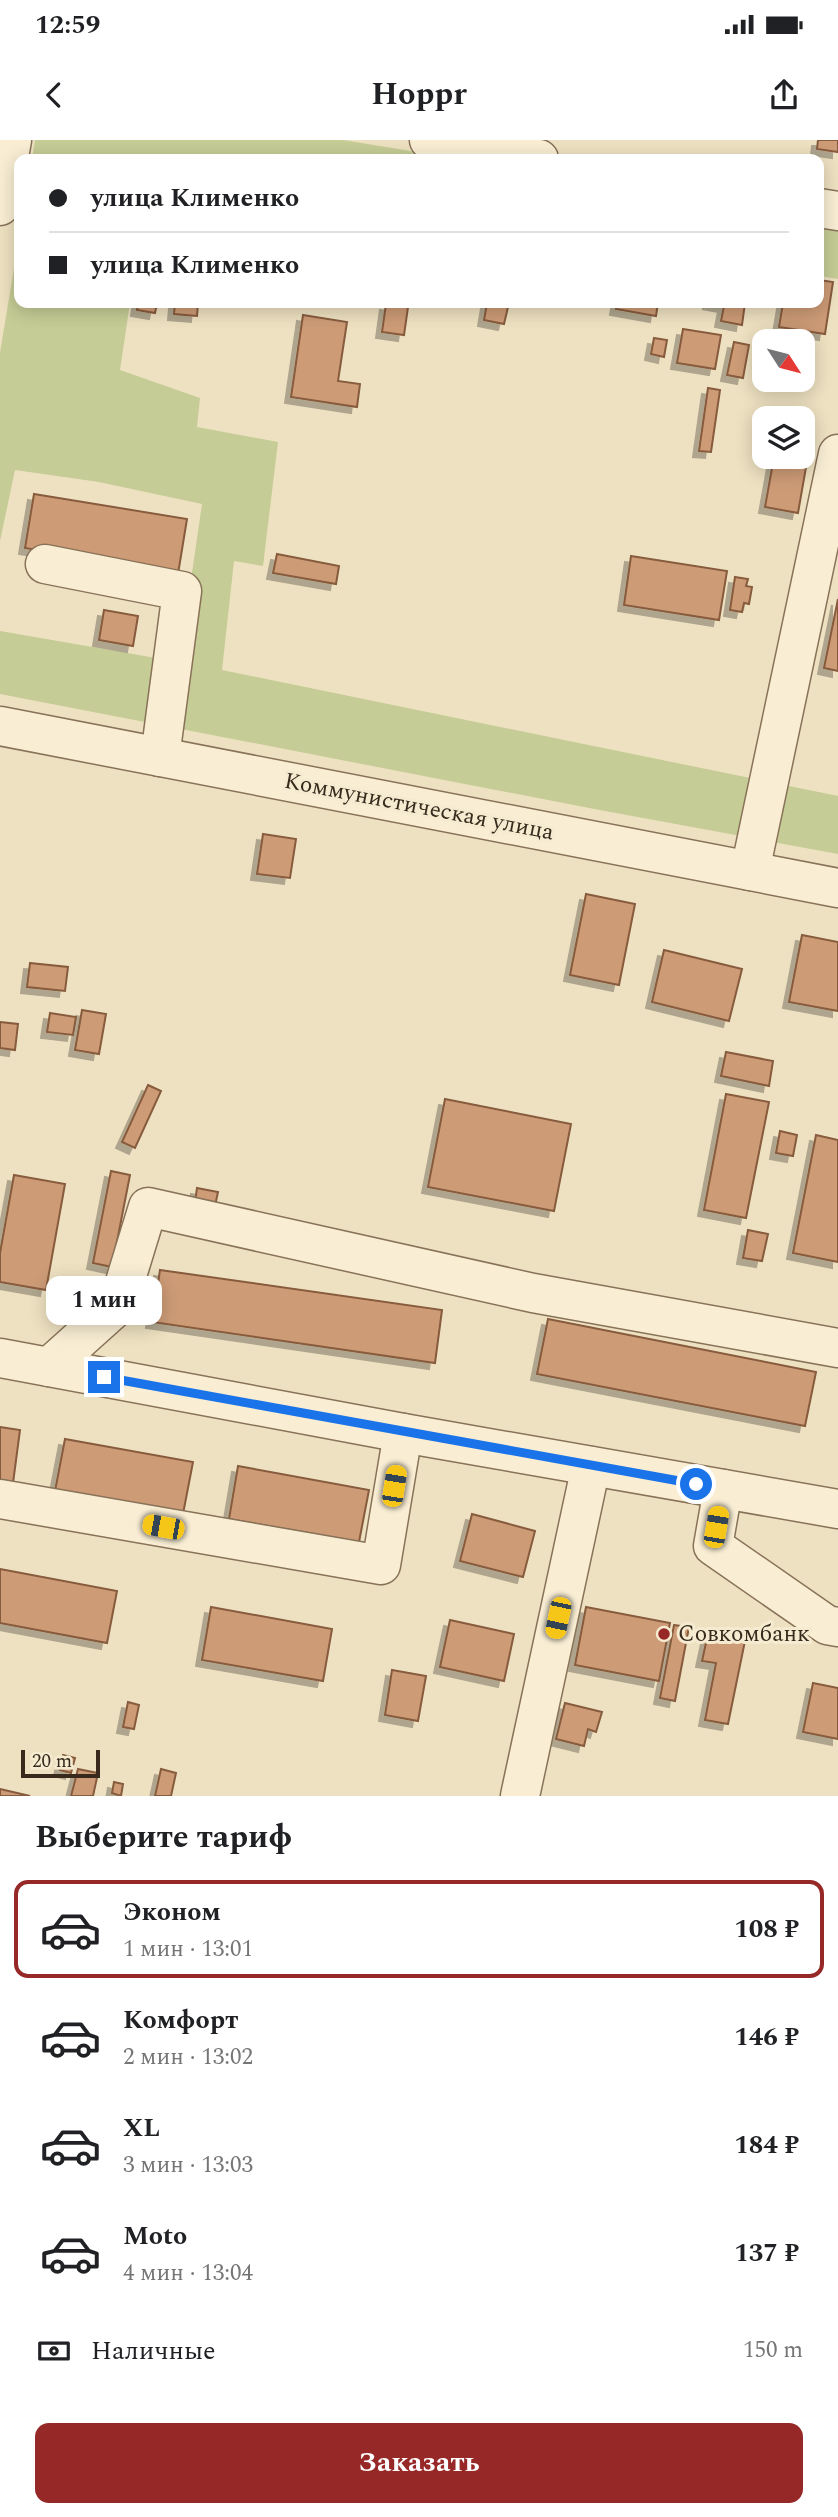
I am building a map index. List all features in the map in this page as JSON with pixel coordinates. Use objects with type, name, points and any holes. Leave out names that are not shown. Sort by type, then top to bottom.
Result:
[{"type":"street","points":[[0,206],[12,140]]},
{"type":"street","points":[[429,140],[510,154]]},
{"type":"street","points":[[750,871],[838,454]]},
{"type":"street","points":[[45,564],[182,591],[160,757]]},
{"type":"street","name":"Коммунистическая улица","points":[[0,726],[838,888]]},
{"type":"street","points":[[49,1367],[118,1305],[148,1207],[533,1293],[838,1348]]},
{"type":"street","points":[[0,1358],[403,1433],[838,1509]]},
{"type":"street","points":[[0,1499],[381,1565],[403,1433]]},
{"type":"street","points":[[520,1796],[591,1466]]},
{"type":"street","points":[[723,1489],[713,1546],[827,1625],[838,1627]]},
{"type":"green space","points":[[35,140],[343,140],[429,154],[33,154]]},
{"type":"green space","points":[[824,220],[838,222],[838,279],[824,277]]},
{"type":"green space","points":[[14,268],[14,308],[129,308],[120,370],[200,398],[197,427],[278,442],[263,566],[234,561],[222,670],[838,796],[838,854],[0,694],[0,631],[179,662],[202,504],[99,482],[15,470],[0,541],[0,353]]},
{"type":"building","points":[[818,140],[838,140],[838,152],[817,149]]},
{"type":"building","points":[[824,281],[833,282],[825,334],[816,333],[816,329],[779,327],[782,308],[824,308]]},
{"type":"building","points":[[137,308],[156,308],[155,313]]},
{"type":"building","points":[[175,308],[198,308],[197,316],[174,314]]},
{"type":"building","points":[[385,308],[408,308],[404,335],[382,332]]},
{"type":"building","points":[[486,308],[508,308],[504,324],[484,320]]},
{"type":"building","points":[[616,308],[657,308],[656,316]]},
{"type":"building","points":[[724,308],[744,308],[742,325],[721,321]]},
{"type":"building","points":[[303,315],[347,322],[338,381],[360,384],[357,407],[291,397]]},
{"type":"building","points":[[683,329],[721,335],[715,369],[677,363]]},
{"type":"building","points":[[654,338],[667,340],[664,357],[651,354]]},
{"type":"building","points":[[734,342],[749,345],[743,378],[727,375]]},
{"type":"building","points":[[708,388],[720,390],[711,452],[699,451]]},
{"type":"building","points":[[772,469],[806,469],[798,513],[765,507]]},
{"type":"building","points":[[34,494],[187,519],[178,574],[25,548]]},
{"type":"building","points":[[277,554],[339,566],[336,584],[273,573]]},
{"type":"building","points":[[631,556],[727,571],[719,620],[624,605]]},
{"type":"building","points":[[735,577],[748,579],[746,586],[752,587],[749,604],[744,603],[742,612],[730,610]]},
{"type":"building","points":[[838,599],[838,671],[824,668]]},
{"type":"building","points":[[104,610],[138,616],[133,646],[99,640]]},
{"type":"building","points":[[263,834],[296,839],[290,878],[257,874]]},
{"type":"building","points":[[586,894],[635,904],[619,985],[570,975]]},
{"type":"building","points":[[802,935],[838,942],[838,1011],[789,1002]]},
{"type":"building","points":[[664,950],[742,969],[729,1021],[652,1002]]},
{"type":"building","points":[[30,963],[68,967],[65,991],[27,987]]},
{"type":"building","points":[[82,1010],[106,1014],[99,1054],[75,1050]]},
{"type":"building","points":[[50,1013],[76,1017],[73,1035],[47,1032]]},
{"type":"building","points":[[0,1022],[18,1024],[15,1050],[0,1048]]},
{"type":"building","points":[[726,1052],[773,1061],[769,1086],[721,1076]]},
{"type":"building","points":[[148,1085],[161,1091],[135,1148],[122,1142]]},
{"type":"building","points":[[726,1094],[769,1102],[746,1218],[704,1210]]},
{"type":"building","points":[[445,1099],[571,1124],[554,1211],[428,1187]]},
{"type":"building","points":[[780,1131],[797,1135],[793,1156],[776,1153]]},
{"type":"building","points":[[816,1135],[838,1140],[838,1262],[793,1253]]},
{"type":"building","points":[[111,1171],[130,1175],[112,1267],[93,1263]]},
{"type":"building","points":[[14,1175],[65,1184],[46,1290],[0,1282],[0,1253]]},
{"type":"building","points":[[197,1188],[218,1192],[215,1206],[195,1202]]},
{"type":"building","points":[[748,1230],[768,1234],[762,1261],[743,1258]]},
{"type":"building","points":[[160,1270],[442,1310],[435,1363],[152,1322]]},
{"type":"building","points":[[548,1319],[816,1372],[805,1426],[537,1374]]},
{"type":"building","points":[[0,1427],[20,1430],[13,1483],[0,1481]]},
{"type":"building","points":[[65,1439],[193,1462],[183,1514],[55,1491]]},
{"type":"building","points":[[238,1466],[369,1490],[359,1542],[229,1519]]},
{"type":"building","points":[[472,1514],[535,1531],[523,1577],[460,1561]]},
{"type":"building","points":[[0,1569],[117,1591],[107,1643],[0,1623]]},
{"type":"building","points":[[211,1607],[332,1629],[323,1681],[202,1660]]},
{"type":"building","points":[[586,1607],[670,1623],[659,1681],[575,1665]]},
{"type":"building","points":[[450,1620],[514,1634],[504,1681],[440,1667]]},
{"type":"building","points":[[674,1625],[689,1627],[675,1701],[660,1698]]},
{"type":"building","points":[[709,1629],[746,1636],[728,1724],[705,1720],[716,1663],[702,1661]]},
{"type":"building","points":[[392,1670],[426,1676],[418,1721],[385,1715]]},
{"type":"building","points":[[813,1683],[838,1688],[838,1739],[803,1732]]},
{"type":"building","points":[[128,1702],[139,1705],[134,1729],[123,1727]]},
{"type":"building","points":[[565,1703],[602,1712],[596,1732],[588,1729],[584,1746],[556,1739]]},
{"type":"building","points":[[63,1755],[75,1758],[71,1773],[60,1770]]},
{"type":"building","points":[[78,1769],[98,1773],[93,1796],[71,1796]]},
{"type":"building","points":[[161,1769],[176,1773],[171,1796],[155,1796]]},
{"type":"building","points":[[114,1782],[123,1784],[121,1796],[112,1793]]},
{"type":"building","points":[[0,1789],[30,1796],[0,1796]]},
{"type":"place","name":"Совкомбанк","points":[[664,1634]]},
{"type":"route","points":[[104,1377],[696,1484]]}]
